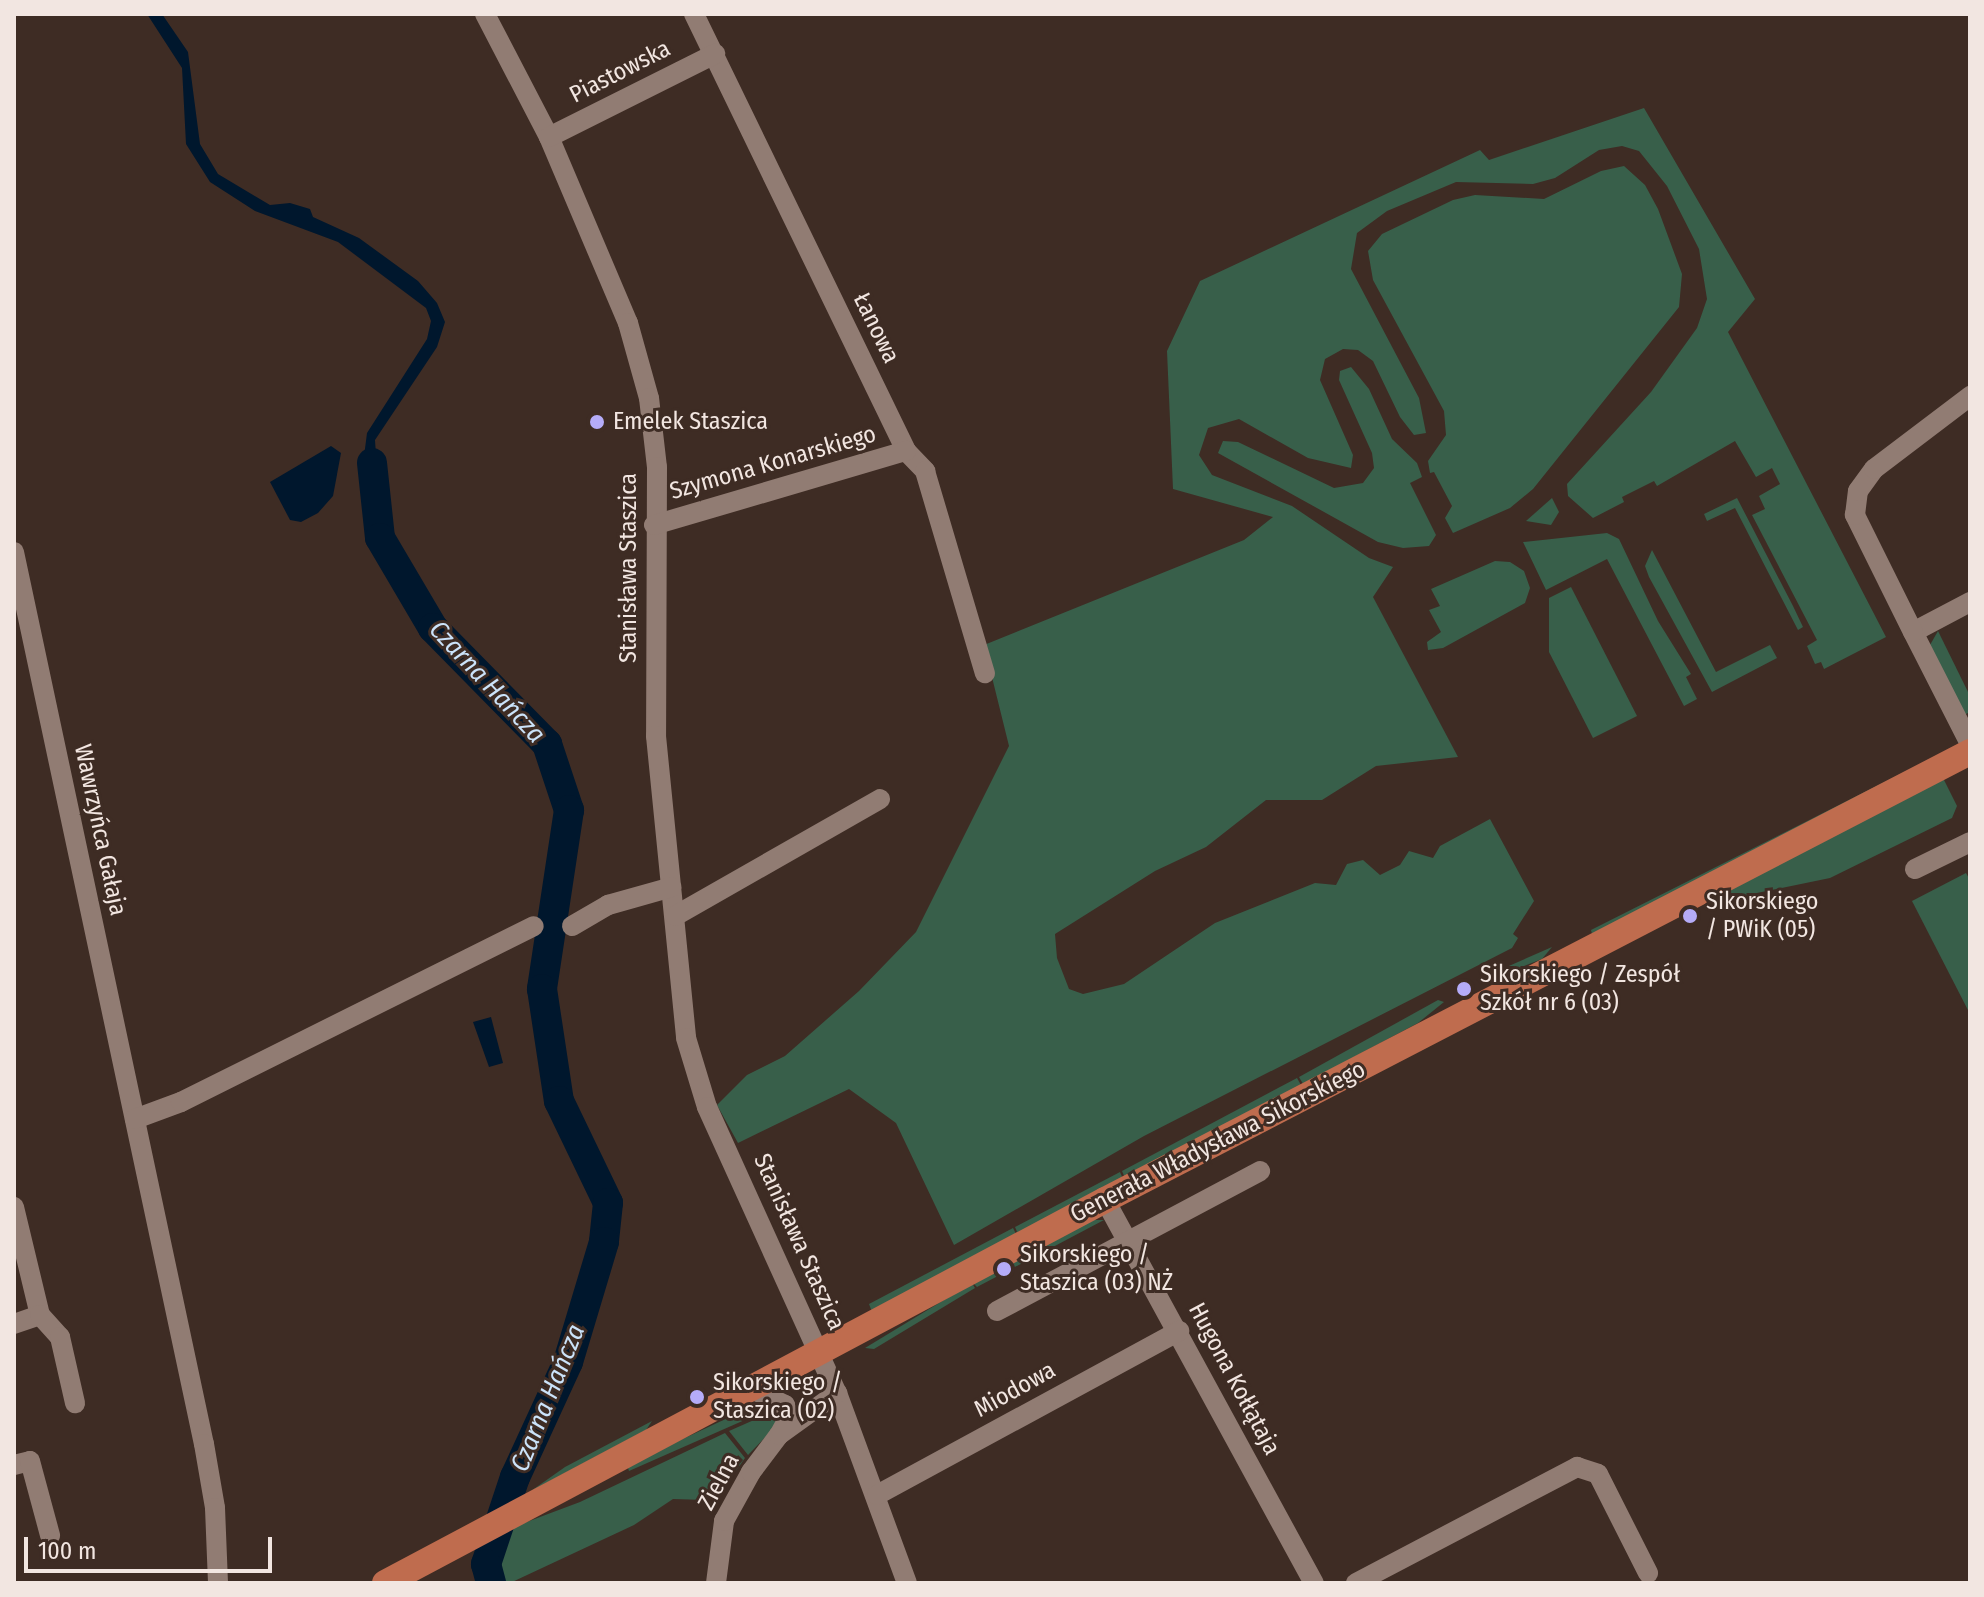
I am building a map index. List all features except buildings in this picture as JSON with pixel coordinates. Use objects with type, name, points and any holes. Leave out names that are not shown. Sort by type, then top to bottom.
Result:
[{"type":"main road","name":"Generała Władysława Sikorskiego","points":[[385,1583],[1105,1200],[1970,752]]},
{"type":"street","name":"Stanisława Staszica","points":[[485,14],[549,137],[638,354],[653,422],[656,736],[686,1038],[707,1107],[837,1393],[907,1583]]},
{"type":"street","name":"Łanowa","points":[[694,14],[906,451],[925,471],[985,673]]},
{"type":"street","name":"Piastowska","points":[[549,137],[715,54]]},
{"type":"street","points":[[1970,396],[1874,469],[1858,491],[1855,515],[1970,744]]},
{"type":"street","name":"Szymona Konarskiego","points":[[654,525],[906,451]]},
{"type":"street","name":"Wawrzyńca Gałaja","points":[[14,552],[204,1444],[215,1508],[218,1583]]},
{"type":"street","points":[[1913,632],[1970,602]]},
{"type":"street","points":[[675,916],[880,799]]},
{"type":"street","points":[[1915,869],[1970,842]]},
{"type":"street","points":[[572,926],[608,905],[672,887]]},
{"type":"street","points":[[135,1119],[181,1102],[534,926]]},
{"type":"street","points":[[997,1311],[1127,1239],[1260,1171]]},
{"type":"street","name":"Hugona Kołłątaja","points":[[1105,1200],[1314,1583]]},
{"type":"street","points":[[14,1211],[40,1315],[60,1337],[75,1403]]},
{"type":"street","points":[[14,1324],[40,1315]]},
{"type":"street","name":"Miodowa","points":[[877,1495],[1179,1331]]},
{"type":"street","points":[[750,1388],[785,1405],[788,1419],[779,1435]]},
{"type":"street","name":"Zielna","points":[[716,1583],[729,1511],[779,1435],[837,1393]]},
{"type":"street","points":[[14,1465],[30,1461],[50,1535]]},
{"type":"street","points":[[1356,1583],[1577,1467],[1598,1474],[1648,1573]]},
{"type":"green space","points":[[1644,108],[1755,299],[1728,332],[1886,637],[1824,669],[1821,662],[1815,664],[1807,646],[1817,640],[1752,515],[1765,509],[1759,496],[1780,484],[1772,468],[1756,477],[1735,441],[1657,486],[1654,481],[1622,497],[1624,502],[1593,518],[1568,496],[1567,484],[1651,392],[1697,328],[1707,299],[1699,249],[1667,186],[1639,151],[1622,146],[1599,150],[1555,178],[1533,184],[1456,182],[1387,211],[1357,233],[1351,269],[1419,398],[1426,433],[1414,435],[1400,417],[1373,361],[1358,350],[1343,349],[1325,359],[1320,380],[1353,455],[1351,468],[1308,458],[1239,419],[1208,428],[1199,455],[1212,475],[1292,506],[1369,558],[1393,567],[1373,597],[1458,757],[1376,766],[1322,800],[1266,800],[1206,847],[1155,871],[1055,934],[1057,958],[1069,989],[1083,994],[1124,984],[1215,923],[1315,883],[1336,885],[1347,864],[1363,860],[1380,875],[1400,865],[1409,851],[1433,858],[1440,846],[1490,819],[1534,901],[1513,934],[1518,938],[1512,948],[1144,1136],[954,1245],[896,1123],[849,1089],[738,1143],[717,1105],[747,1075],[785,1056],[859,991],[916,932],[1009,746],[984,645],[1244,540],[1273,517],[1173,489],[1167,351],[1200,281],[1480,150],[1489,160]]},
{"type":"green space","points":[[1624,166],[1645,185],[1658,209],[1682,274],[1679,307],[1533,489],[1510,508],[1453,533],[1445,518],[1452,506],[1434,472],[1430,473],[1428,461],[1446,435],[1444,411],[1373,280],[1368,251],[1382,234],[1453,200],[1475,195],[1544,199],[1601,171]]},
{"type":"green space","points":[[1351,367],[1369,389],[1392,439],[1417,463],[1422,477],[1410,483],[1436,535],[1429,546],[1403,548],[1378,542],[1218,453],[1223,441],[1238,442],[1334,488],[1363,483],[1374,468],[1372,453],[1339,380],[1340,371]]},
{"type":"green space","points":[[1552,498],[1559,512],[1551,525],[1526,521]]},
{"type":"green space","points":[[1737,498],[1803,627],[1798,630],[1735,508],[1707,521],[1704,514]]},
{"type":"green space","points":[[1607,533],[1619,539],[1658,621],[1691,674],[1686,677],[1697,699],[1684,706],[1607,559],[1546,590],[1523,542]]},
{"type":"green space","points":[[1652,550],[1716,672],[1770,645],[1777,658],[1712,692],[1649,577],[1645,566]]},
{"type":"green space","points":[[1495,561],[1510,562],[1524,571],[1530,588],[1525,603],[1443,648],[1428,650],[1427,642],[1441,632],[1429,610],[1440,606],[1431,589]]},
{"type":"green space","points":[[1571,587],[1637,716],[1593,738],[1549,652],[1549,598]]},
{"type":"green space","points":[[1938,631],[1970,696],[1970,712],[1964,715],[1930,645]]},
{"type":"green space","points":[[1932,758],[1592,934],[1591,930]]},
{"type":"green space","points":[[1943,778],[1957,806],[1952,818],[1830,878],[1718,901],[1737,883]]},
{"type":"green space","points":[[1966,873],[1970,880],[1970,1014],[1912,901]]},
{"type":"green space","points":[[1552,947],[1542,959],[1485,981],[1486,976]]},
{"type":"green space","points":[[1438,1000],[1444,1002],[1418,1023],[1303,1084],[1299,1077]]},
{"type":"green space","points":[[1297,1078],[1301,1085],[1125,1178],[1122,1171]]},
{"type":"green space","points":[[1120,1172],[1123,1179],[1018,1234],[1015,1227]]},
{"type":"green space","points":[[1093,1220],[1104,1220],[977,1287],[973,1283]]},
{"type":"green space","points":[[1013,1228],[1017,1236],[872,1312],[869,1304]]},
{"type":"green space","points":[[972,1283],[975,1288],[874,1349],[865,1348]]},
{"type":"green space","points":[[762,1402],[779,1405],[629,1471],[627,1465]]},
{"type":"green space","points":[[763,1416],[779,1423],[748,1455],[729,1431]]},
{"type":"green space","points":[[652,1421],[646,1430],[531,1491],[565,1467]]},
{"type":"green space","points":[[725,1433],[745,1458],[731,1478],[712,1477],[706,1500],[673,1499],[634,1525],[510,1583],[499,1583],[499,1544],[516,1526],[580,1502]]},
{"type":"water","points":[[147,14],[162,14],[188,52],[200,144],[218,174],[270,205],[290,203],[310,209],[313,217],[359,238],[418,281],[437,303],[445,322],[437,347],[375,440],[379,501],[370,510],[363,464],[367,433],[427,339],[431,321],[426,308],[338,242],[255,211],[210,182],[186,144],[182,68]]},
{"type":"water","points":[[331,446],[341,453],[333,496],[318,513],[301,522],[290,520],[270,482]]},
{"type":"water","points":[[491,1017],[503,1063],[489,1067],[473,1022]]},
{"type":"waterway","name":"Czarna Hańcza","points":[[372,463],[380,538],[433,628],[547,744],[569,810],[542,989],[559,1101],[608,1203],[604,1242],[568,1362],[515,1477],[486,1564],[491,1583]]},
{"type":"place","name":"Emelek Staszica","points":[[597,422]]},
{"type":"place","name":"Sikorskiego / PWiK (05)","points":[[1690,916]]},
{"type":"place","name":"Sikorskiego / Zespół Szkół nr 6 (03)","points":[[1464,989]]},
{"type":"place","name":"Sikorskiego / Staszica (03) NŻ","points":[[1004,1269]]},
{"type":"place","name":"Sikorskiego / Staszica (02)","points":[[697,1397]]}]
